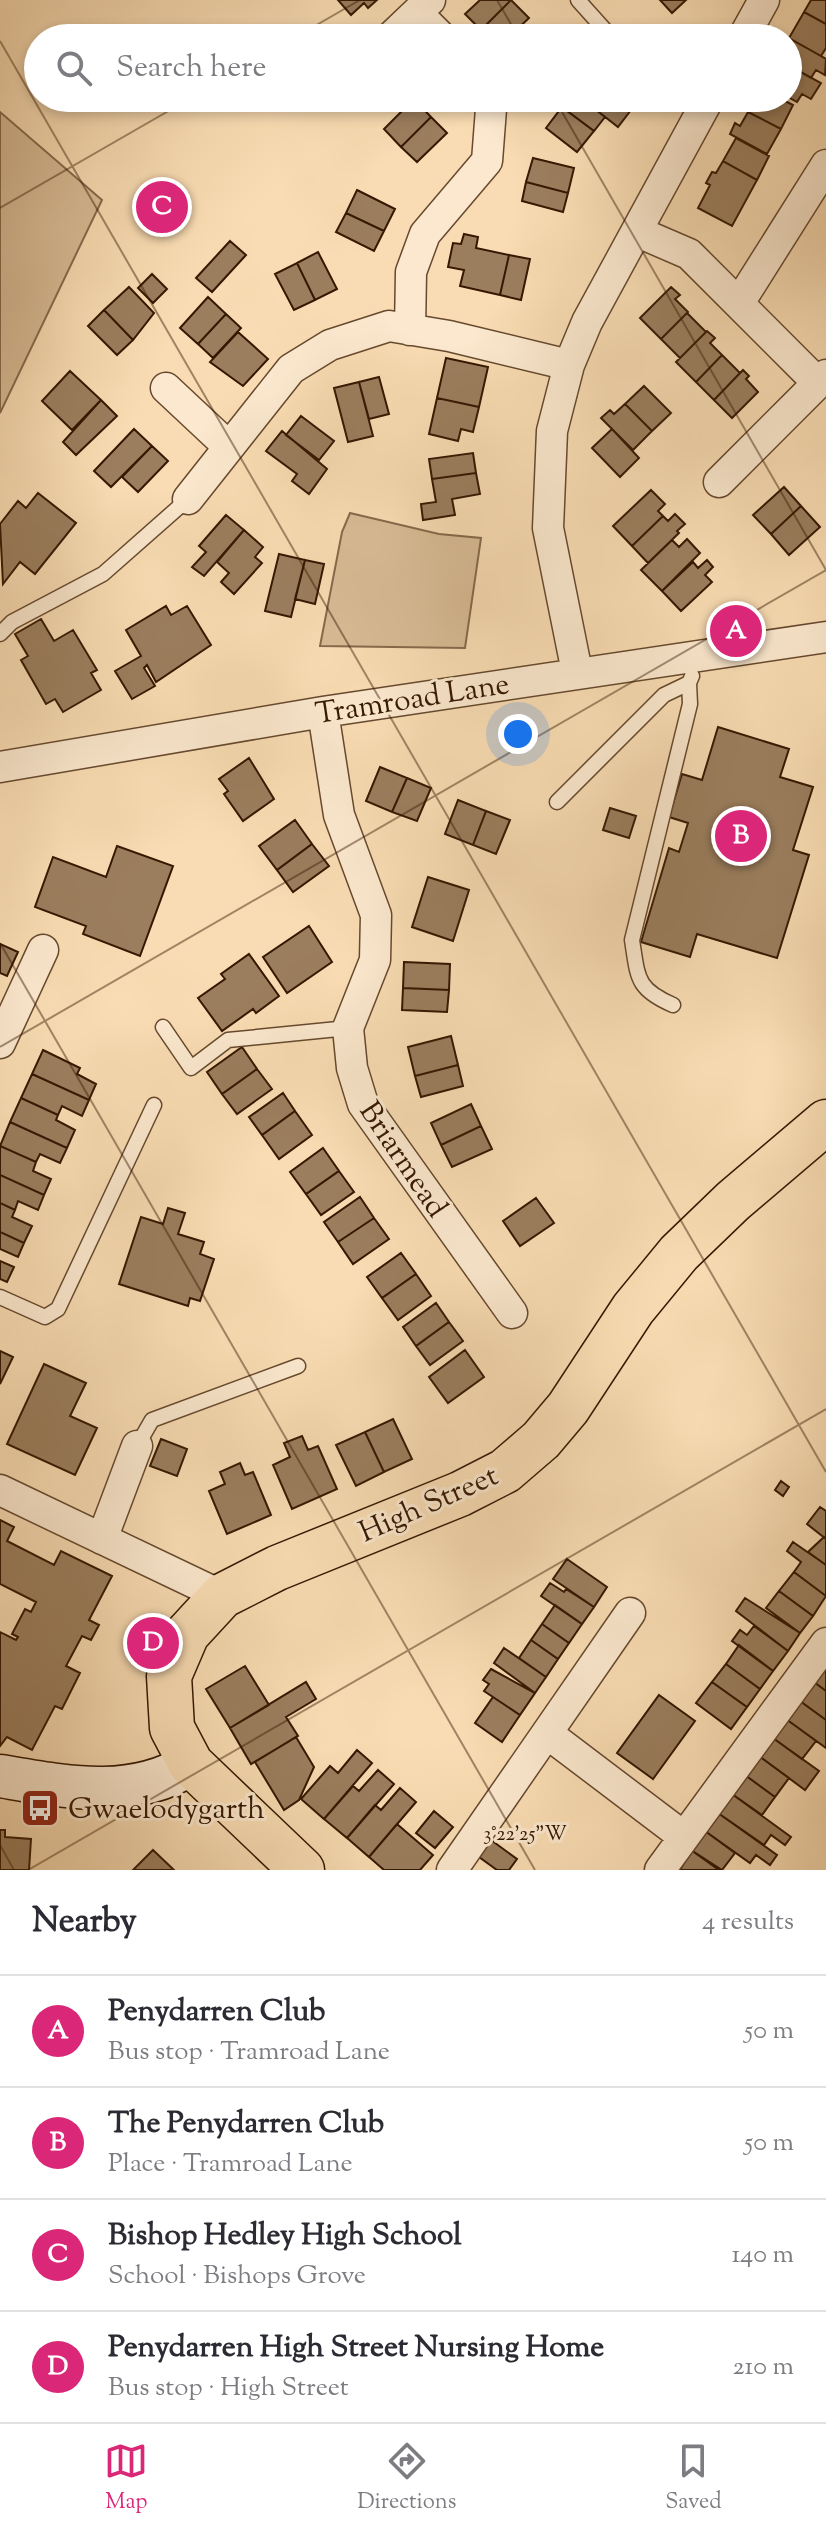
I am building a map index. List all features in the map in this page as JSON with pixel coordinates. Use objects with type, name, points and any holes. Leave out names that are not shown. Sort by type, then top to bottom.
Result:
[{"type":"main road","name":"High Street","points":[[302,1870],[191,1764],[172,1728],[169,1676],[187,1634],[222,1596],[277,1568],[460,1494],[505,1471],[541,1440],[568,1408],[633,1309],[679,1253],[733,1201],[826,1122]]},
{"type":"street","points":[[751,24],[764,0]]},
{"type":"street","points":[[404,24],[423,6],[434,24]]},
{"type":"street","points":[[410,330],[411,272],[425,234],[487,161],[491,112]]},
{"type":"street","points":[[577,672],[548,528],[552,431],[569,365],[587,322],[702,112]]},
{"type":"street","points":[[739,303],[826,165]]},
{"type":"street","points":[[638,232],[689,254],[822,379],[719,482]]},
{"type":"street","points":[[188,499],[291,369],[330,345],[389,326],[569,365]]},
{"type":"street","points":[[166,388],[229,447]]},
{"type":"street","name":"Tramroad Lane","points":[[0,767],[577,672],[694,670],[826,637]]},
{"type":"street","name":"Briarmead","points":[[323,712],[339,815],[376,915],[375,960],[348,1028],[352,1068],[363,1104],[512,1313]]},
{"type":"street","points":[[0,1043],[43,950]]},
{"type":"street","points":[[102,1539],[137,1446]]},
{"type":"street","points":[[0,1490],[222,1596]]},
{"type":"street","points":[[452,1870],[630,1613]]},
{"type":"street","points":[[660,1870],[826,1643]]},
{"type":"street","points":[[548,1734],[684,1837]]},
{"type":"street","points":[[0,1776],[83,1789],[144,1786],[167,1779],[191,1764]]},
{"type":"lane","points":[[578,0],[599,24]]},
{"type":"lane","points":[[0,634],[12,622],[103,574],[188,499]]},
{"type":"lane","points":[[557,802],[664,695],[694,670]]},
{"type":"lane","points":[[673,1005],[650,995],[637,974],[632,940],[690,704],[694,670]]},
{"type":"lane","points":[[163,1027],[191,1068],[228,1040],[348,1028]]},
{"type":"lane","points":[[0,1297],[45,1317],[58,1309],[154,1105]]},
{"type":"lane","points":[[137,1446],[152,1420],[298,1366]]},
{"type":"shaded area","points":[[0,112],[102,200],[0,413]]},
{"type":"shaded area","points":[[350,513],[439,534],[481,538],[465,648],[320,646],[342,532]]},
{"type":"building","points":[[338,0],[377,0],[368,8],[364,3],[351,15]]},
{"type":"building","points":[[480,0],[511,0],[487,24],[475,24],[465,14]]},
{"type":"building","points":[[511,0],[529,18],[523,24],[487,24]]},
{"type":"building","points":[[660,0],[686,0],[672,13]]},
{"type":"building","points":[[811,0],[826,0],[826,24],[804,12]]},
{"type":"building","points":[[804,12],[826,24],[826,48],[821,56],[802,45],[802,24],[797,24]]},
{"type":"building","points":[[802,45],[826,59],[825,75],[816,70],[811,78],[802,73]]},
{"type":"building","points":[[802,73],[821,83],[811,99],[802,94]]},
{"type":"building","points":[[401,112],[426,112],[431,117],[401,147],[384,129]]},
{"type":"building","points":[[558,112],[569,112],[594,131],[577,152],[546,128]]},
{"type":"building","points":[[569,112],[599,112],[605,117],[594,131]]},
{"type":"building","points":[[599,112],[629,112],[618,127]]},
{"type":"building","points":[[748,112],[790,112],[781,129]]},
{"type":"building","points":[[748,112],[781,129],[767,154],[730,134],[735,123],[740,126]]},
{"type":"building","points":[[431,117],[447,133],[417,162],[401,147]]},
{"type":"building","points":[[736,138],[769,156],[757,180],[723,161]]},
{"type":"building","points":[[533,158],[574,168],[568,193],[526,182]]},
{"type":"building","points":[[723,161],[757,180],[732,226],[698,208],[710,185],[706,183]]},
{"type":"building","points":[[526,182],[568,193],[563,212],[522,201]]},
{"type":"building","points":[[357,190],[395,209],[384,231],[346,213]]},
{"type":"building","points":[[346,213],[384,231],[374,251],[336,232]]},
{"type":"building","points":[[464,234],[478,237],[476,248],[509,255],[500,295],[460,286],[464,270],[448,267],[453,243],[461,244]]},
{"type":"building","points":[[230,241],[246,255],[212,292],[196,278]]},
{"type":"building","points":[[318,252],[337,289],[315,300],[297,263]]},
{"type":"building","points":[[509,255],[530,259],[521,300],[500,295]]},
{"type":"building","points":[[297,263],[315,300],[294,310],[275,274]]},
{"type":"building","points":[[152,274],[167,289],[153,303],[138,288]]},
{"type":"building","points":[[129,287],[154,313],[133,340],[104,310]]},
{"type":"building","points":[[671,287],[680,295],[675,299],[688,312],[661,339],[640,318]]},
{"type":"building","points":[[208,297],[226,314],[198,344],[180,328]]},
{"type":"building","points":[[104,310],[133,340],[117,355],[88,326]]},
{"type":"building","points":[[687,313],[706,332],[680,358],[661,339]]},
{"type":"building","points":[[226,314],[241,328],[213,358],[198,344]]},
{"type":"building","points":[[707,331],[715,338],[710,343],[722,355],[696,382],[676,362]]},
{"type":"building","points":[[238,332],[268,359],[243,386],[210,362]]},
{"type":"building","points":[[722,355],[740,373],[714,400],[696,382]]},
{"type":"building","points":[[446,358],[488,367],[479,407],[437,398]]},
{"type":"building","points":[[743,370],[749,376],[746,379],[758,392],[732,418],[714,400]]},
{"type":"building","points":[[70,371],[101,400],[72,430],[42,401]]},
{"type":"building","points":[[379,377],[389,414],[369,419],[359,382]]},
{"type":"building","points":[[359,382],[373,436],[348,442],[334,388]]},
{"type":"building","points":[[644,386],[671,413],[652,431],[625,404]]},
{"type":"building","points":[[437,398],[479,407],[473,432],[461,429],[458,441],[429,434]]},
{"type":"building","points":[[101,400],[117,416],[76,455],[63,442]]},
{"type":"building","points":[[625,404],[652,431],[633,450],[601,418],[610,410],[614,414]]},
{"type":"building","points":[[301,416],[334,441],[319,460],[286,435]]},
{"type":"building","points":[[134,429],[152,446],[111,487],[94,471]]},
{"type":"building","points":[[612,429],[639,458],[620,477],[592,448]]},
{"type":"building","points":[[282,431],[327,469],[309,494],[292,481],[297,474],[266,451]]},
{"type":"building","points":[[152,446],[168,461],[138,492],[122,477]]},
{"type":"building","points":[[473,453],[476,473],[432,479],[429,459]]},
{"type":"building","points":[[476,473],[480,494],[452,499],[455,515],[423,520],[421,504],[436,502],[432,479]]},
{"type":"building","points":[[784,487],[801,506],[771,534],[753,515]]},
{"type":"building","points":[[651,490],[665,504],[658,511],[663,516],[632,546],[613,526]]},
{"type":"building","points":[[38,493],[76,523],[35,574],[20,562],[3,584],[0,524],[18,501],[26,508]]},
{"type":"building","points":[[801,506],[820,527],[789,555],[771,534]]},
{"type":"building","points":[[675,514],[685,524],[648,563],[632,546],[663,516],[668,521]]},
{"type":"building","points":[[226,515],[244,530],[204,576],[192,567],[206,552],[199,546]]},
{"type":"building","points":[[244,530],[263,547],[255,557],[262,563],[234,594],[221,582],[229,573],[217,562]]},
{"type":"building","points":[[687,539],[700,553],[662,591],[641,570],[672,540],[679,547]]},
{"type":"building","points":[[279,554],[305,560],[291,617],[265,611]]},
{"type":"building","points":[[305,560],[324,564],[315,604],[295,599]]},
{"type":"building","points":[[707,560],[713,567],[705,575],[712,582],[681,611],[662,591],[693,562],[698,568]]},
{"type":"building","points":[[166,606],[171,615],[187,606],[211,645],[156,682],[147,665],[144,668],[155,686],[132,699],[115,671],[141,656],[126,630]]},
{"type":"building","points":[[41,619],[54,641],[73,630],[97,670],[91,673],[101,690],[63,712],[55,699],[46,704],[21,660],[28,656],[15,634]]},
{"type":"building","points":[[718,727],[789,749],[780,777],[813,787],[793,850],[809,855],[777,958],[697,934],[690,957],[641,942],[669,848],[679,852],[688,823],[669,817],[682,774],[702,780]]},
{"type":"building","points":[[249,758],[274,799],[243,821],[224,794],[228,791],[219,779]]},
{"type":"building","points":[[380,767],[407,778],[392,812],[366,801]]},
{"type":"building","points":[[407,778],[431,788],[417,821],[392,812]]},
{"type":"building","points":[[458,800],[486,811],[473,845],[445,834]]},
{"type":"building","points":[[610,808],[636,816],[629,838],[603,830]]},
{"type":"building","points":[[486,811],[510,820],[496,854],[473,845]]},
{"type":"building","points":[[295,820],[312,844],[277,870],[259,846]]},
{"type":"building","points":[[312,844],[329,866],[293,892],[277,870]]},
{"type":"building","points":[[117,846],[173,866],[140,956],[83,934],[86,926],[35,907],[53,857],[106,877]]},
{"type":"building","points":[[428,877],[469,890],[453,941],[412,927]]},
{"type":"building","points":[[309,926],[332,962],[287,993],[263,957]]},
{"type":"building","points":[[0,944],[18,952],[7,976],[0,973]]},
{"type":"building","points":[[249,954],[279,996],[256,1013],[253,1009],[222,1031],[198,998],[225,979],[221,974]]},
{"type":"building","points":[[404,962],[450,964],[449,990],[403,988]]},
{"type":"building","points":[[403,988],[449,990],[447,1012],[402,1010]]},
{"type":"building","points":[[451,1036],[458,1065],[415,1076],[408,1047]]},
{"type":"building","points":[[242,1047],[257,1069],[222,1094],[207,1072]]},
{"type":"building","points":[[43,1050],[80,1068],[77,1074],[96,1084],[89,1100],[32,1074]]},
{"type":"building","points":[[458,1065],[463,1086],[421,1097],[415,1076]]},
{"type":"building","points":[[257,1069],[272,1089],[237,1114],[222,1094]]},
{"type":"building","points":[[32,1074],[89,1100],[82,1116],[62,1106],[58,1115],[21,1098]]},
{"type":"building","points":[[283,1093],[295,1111],[262,1135],[249,1117]]},
{"type":"building","points":[[21,1098],[58,1115],[56,1120],[75,1130],[67,1148],[10,1122]]},
{"type":"building","points":[[471,1104],[481,1126],[441,1145],[431,1123]]},
{"type":"building","points":[[295,1111],[312,1135],[279,1159],[262,1135]]},
{"type":"building","points":[[10,1122],[67,1148],[60,1163],[40,1154],[36,1162],[0,1146]]},
{"type":"building","points":[[481,1126],[492,1149],[452,1167],[441,1145]]},
{"type":"building","points":[[0,1146],[36,1162],[33,1171],[51,1179],[44,1195],[0,1175]]},
{"type":"building","points":[[323,1148],[339,1171],[306,1194],[290,1172]]},
{"type":"building","points":[[339,1171],[354,1192],[321,1215],[306,1194]]},
{"type":"building","points":[[0,1175],[44,1195],[38,1210],[18,1201],[15,1210],[0,1203]]},
{"type":"building","points":[[360,1197],[374,1218],[338,1242],[324,1222]]},
{"type":"building","points":[[536,1198],[554,1223],[520,1246],[503,1221]]},
{"type":"building","points":[[0,1203],[15,1210],[12,1217],[32,1226],[24,1243],[0,1232]]},
{"type":"building","points":[[168,1208],[185,1213],[178,1234],[204,1242],[200,1254],[214,1259],[200,1301],[190,1298],[188,1306],[119,1284],[141,1217],[163,1224]]},
{"type":"building","points":[[374,1218],[389,1239],[353,1264],[338,1242]]},
{"type":"building","points":[[0,1232],[24,1243],[18,1257],[0,1249]]},
{"type":"building","points":[[401,1253],[416,1274],[382,1298],[367,1277]]},
{"type":"building","points":[[0,1261],[14,1267],[7,1282],[0,1279]]},
{"type":"building","points":[[416,1274],[431,1296],[398,1320],[382,1298]]},
{"type":"building","points":[[436,1303],[449,1322],[416,1346],[403,1327]]},
{"type":"building","points":[[449,1322],[463,1341],[430,1365],[416,1346]]},
{"type":"building","points":[[465,1350],[484,1377],[448,1403],[429,1377]]},
{"type":"building","points":[[0,1351],[13,1357],[0,1384]]},
{"type":"building","points":[[44,1364],[86,1383],[70,1416],[97,1428],[75,1475],[7,1444]]},
{"type":"building","points":[[393,1419],[412,1459],[384,1472],[365,1432]]},
{"type":"building","points":[[365,1432],[384,1472],[356,1486],[336,1445]]},
{"type":"building","points":[[302,1436],[308,1450],[318,1446],[337,1489],[292,1509],[273,1465],[290,1457],[284,1443]]},
{"type":"building","points":[[161,1439],[187,1449],[177,1476],[150,1466]]},
{"type":"building","points":[[240,1463],[245,1475],[253,1472],[271,1515],[227,1534],[209,1491],[225,1484],[220,1472]]},
{"type":"building","points":[[781,1481],[789,1487],[783,1496],[775,1490]]},
{"type":"building","points":[[820,1507],[826,1511],[826,1539],[807,1524]]},
{"type":"building","points":[[0,1520],[14,1527],[7,1541],[54,1565],[61,1551],[112,1576],[89,1620],[99,1625],[91,1640],[82,1636],[66,1666],[80,1673],[62,1709],[55,1706],[32,1750],[7,1737],[0,1746],[0,1632],[16,1640],[18,1637],[12,1634],[25,1609],[31,1612],[36,1602],[0,1584]]},
{"type":"building","points":[[824,1537],[826,1539],[826,1565],[808,1552]]},
{"type":"building","points":[[793,1542],[826,1565],[826,1596],[794,1572],[801,1562],[787,1551]]},
{"type":"building","points":[[567,1559],[607,1587],[594,1607],[553,1579]]},
{"type":"building","points":[[794,1572],[826,1596],[813,1616],[779,1591]]},
{"type":"building","points":[[550,1583],[594,1607],[582,1624],[541,1596]]},
{"type":"building","points":[[779,1591],[813,1616],[800,1633],[766,1608]]},
{"type":"building","points":[[745,1598],[800,1633],[788,1651],[736,1611]]},
{"type":"building","points":[[555,1605],[582,1624],[569,1643],[542,1624]]},
{"type":"building","points":[[542,1624],[569,1643],[558,1659],[531,1640]]},
{"type":"building","points":[[754,1626],[788,1651],[773,1671],[732,1641],[740,1630],[747,1635]]},
{"type":"building","points":[[531,1640],[558,1659],[546,1677],[519,1658]]},
{"type":"building","points":[[739,1645],[773,1671],[760,1689],[726,1664]]},
{"type":"building","points":[[504,1648],[546,1677],[535,1693],[494,1663]]},
{"type":"building","points":[[726,1664],[760,1689],[747,1707],[712,1682]]},
{"type":"building","points":[[826,1665],[826,1691],[814,1682]]},
{"type":"building","points":[[245,1666],[269,1705],[230,1728],[206,1689]]},
{"type":"building","points":[[491,1669],[535,1693],[520,1715],[484,1691],[489,1684],[483,1680]]},
{"type":"building","points":[[306,1682],[316,1699],[286,1717],[298,1736],[251,1764],[230,1728]]},
{"type":"building","points":[[712,1682],[747,1707],[731,1729],[696,1703]]},
{"type":"building","points":[[814,1682],[826,1691],[826,1720],[800,1701]]},
{"type":"building","points":[[659,1695],[695,1721],[653,1779],[617,1753]]},
{"type":"building","points":[[493,1697],[520,1715],[502,1742],[475,1723]]},
{"type":"building","points":[[800,1701],[826,1720],[826,1748],[786,1719]]},
{"type":"building","points":[[786,1719],[816,1741],[802,1759],[773,1738]]},
{"type":"building","points":[[296,1737],[314,1767],[299,1800],[284,1810],[255,1762]]},
{"type":"building","points":[[773,1738],[819,1771],[805,1790],[759,1756]]},
{"type":"building","points":[[357,1750],[372,1763],[324,1819],[301,1799],[330,1766],[338,1773]]},
{"type":"building","points":[[759,1756],[789,1778],[775,1797],[745,1775]]},
{"type":"building","points":[[378,1770],[394,1784],[347,1838],[324,1819],[353,1786],[359,1791]]},
{"type":"building","points":[[745,1775],[775,1797],[762,1815],[732,1794]]},
{"type":"building","points":[[400,1788],[416,1802],[369,1857],[347,1838],[375,1805],[381,1810]]},
{"type":"building","points":[[732,1794],[791,1837],[785,1845],[771,1835],[764,1845],[718,1813]]},
{"type":"building","points":[[434,1811],[453,1827],[435,1848],[416,1833]]},
{"type":"building","points":[[718,1813],[777,1855],[770,1865],[756,1855],[750,1863],[705,1831]]},
{"type":"building","points":[[397,1824],[433,1855],[420,1870],[384,1870],[369,1857]]},
{"type":"building","points":[[0,1830],[5,1830],[5,1837],[31,1839],[29,1870],[0,1870]]},
{"type":"building","points":[[705,1831],[735,1853],[722,1870],[691,1850]]},
{"type":"building","points":[[491,1840],[517,1859],[509,1870],[497,1870],[479,1857]]},
{"type":"building","points":[[153,1850],[174,1870],[133,1870]]},
{"type":"building","points":[[691,1850],[719,1870],[680,1870]]},
{"type":"place","name":"Bishop Hedley High School","points":[[162,207]]},
{"type":"place","name":"Penydarren Club","points":[[736,631]]},
{"type":"place","name":"The Penydarren Club","points":[[741,836]]},
{"type":"place","name":"Penydarren High Street Nursing Home","points":[[153,1643]]},
{"type":"place","name":"Gwaelodygarth","points":[[40,1808]]}]
